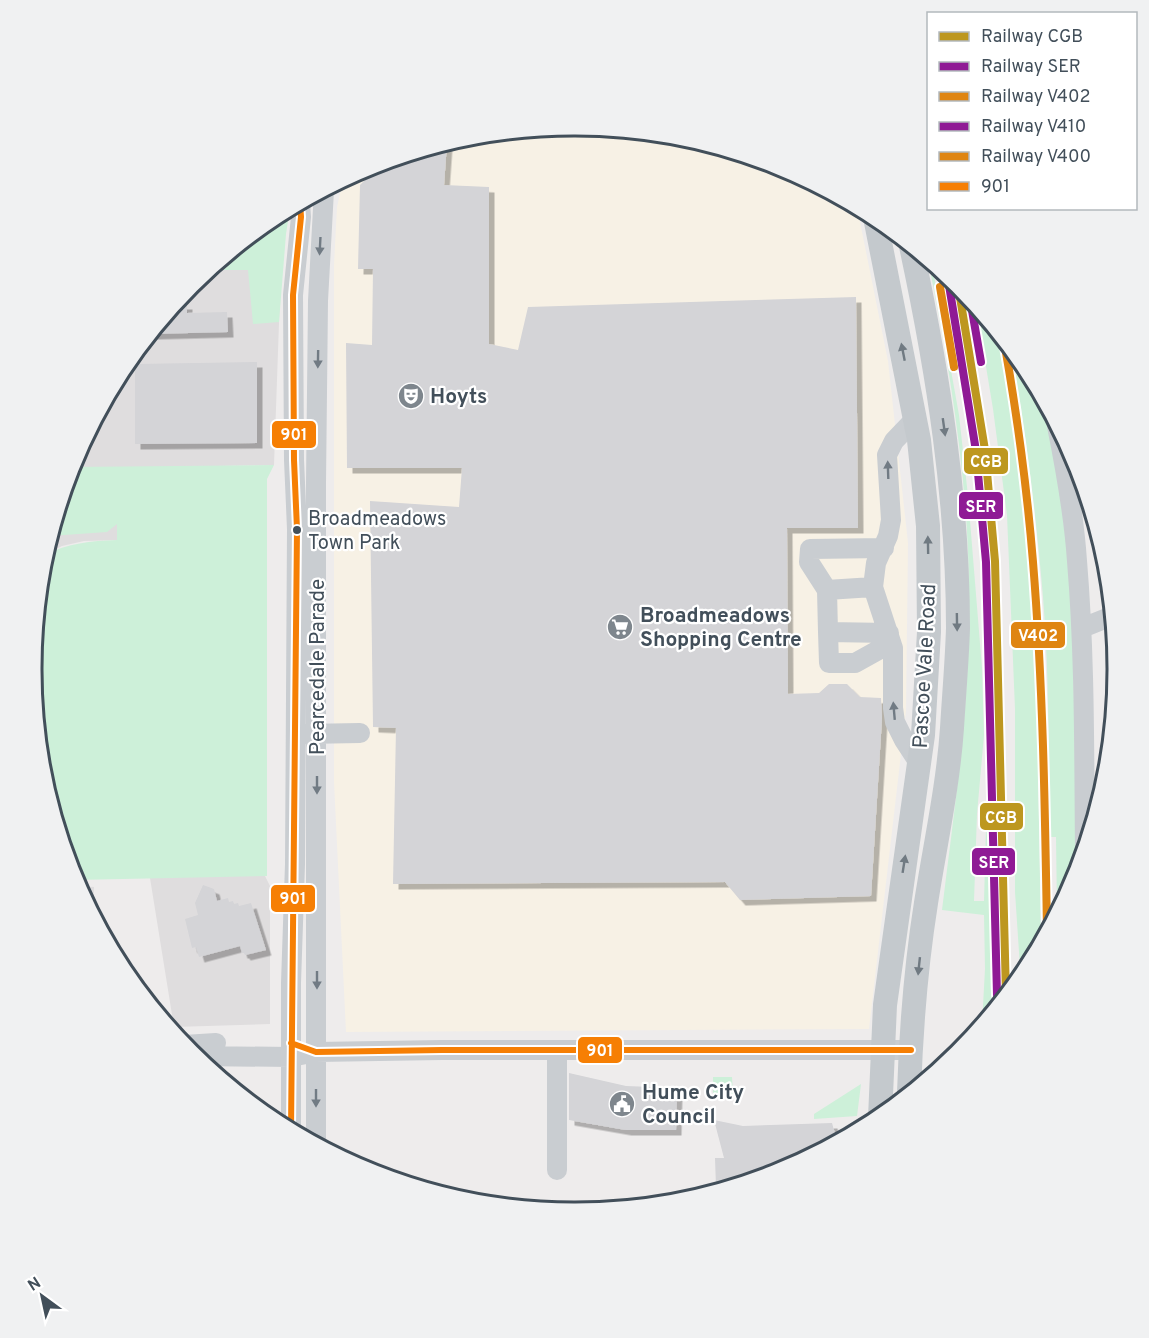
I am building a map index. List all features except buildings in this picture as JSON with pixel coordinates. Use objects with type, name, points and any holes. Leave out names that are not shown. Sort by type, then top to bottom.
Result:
[{"type":"main road","name":"Pascoe Vale Road","points":[[878,232],[915,419],[924,486],[928,526],[929,632],[928,683],[919,763],[885,1005],[880,1105]]},
{"type":"main road","name":"Pascoe Vale Road","points":[[911,1081],[911,1050],[923,926],[952,731],[958,630],[954,517],[948,458],[938,383],[914,259]]},
{"type":"street","name":"Pearcedale Parade","points":[[316,1134],[317,378],[323,200]]},
{"type":"street","name":"Pearcedale Parade","points":[[291,1119],[297,530],[294,460],[293,296],[301,212]]},
{"type":"street","points":[[915,419],[894,441],[887,455],[891,520],[884,548],[876,563],[873,587],[891,640],[895,722],[919,763]]},
{"type":"street","points":[[1063,459],[1075,538],[1082,628],[1085,821]]},
{"type":"street","points":[[884,548],[810,549],[809,562],[827,590],[829,663],[855,663],[882,648],[891,640]]},
{"type":"street","points":[[827,590],[873,587]]},
{"type":"street","points":[[1082,628],[1104,619]]},
{"type":"street","points":[[828,632],[867,631],[891,640]]},
{"type":"street","points":[[294,734],[360,733]]},
{"type":"street","points":[[896,922],[923,926]]},
{"type":"street","points":[[198,1046],[316,1052],[911,1050]]},
{"type":"street","points":[[208,1055],[291,1050]]},
{"type":"street","points":[[557,1050],[557,1170]]},
{"type":"shaded area","name":"Broadmeadows Shopping Centre","points":[[574,136],[644,141],[712,155],[778,177],[810,191],[860,219],[888,361],[908,543],[906,711],[869,1029],[346,1032],[334,782],[334,265],[337,207],[341,190],[403,165],[471,147],[505,141]]},
{"type":"shaded area","points":[[277,227],[282,238],[274,465],[119,468],[117,540],[84,541],[56,549],[70,498],[83,465],[97,433],[132,373],[174,318],[198,292],[223,269]]},
{"type":"shaded area","points":[[264,874],[270,886],[270,1024],[180,1027],[174,1020],[150,878]]},
{"type":"shaded area","points":[[89,887],[94,887],[94,897]]},
{"type":"green space","points":[[288,220],[279,322],[253,324],[248,270],[222,270]]},
{"type":"green space","points":[[931,273],[934,277],[959,415],[982,668],[984,735],[977,814],[974,901],[984,901],[986,829],[991,769],[996,768],[999,915],[993,916],[993,935],[997,935],[996,946],[992,946],[994,997],[983,1011],[984,915],[942,910],[965,710],[969,629],[965,506],[944,342]]},
{"type":"green space","points":[[979,323],[1000,349],[1017,449],[1030,563],[1037,698],[1041,926],[1020,961],[1015,892],[1015,709],[1007,515]]},
{"type":"green space","points":[[1014,369],[1049,428],[1072,586],[1077,846],[1057,894],[1056,837],[1051,837],[1049,829],[1048,684],[1043,597]]},
{"type":"green space","name":"Broadmeadows Town Park","points":[[274,465],[267,479],[267,876],[86,880],[70,840],[52,773],[43,704],[42,669],[43,634],[55,551],[71,545],[117,540],[117,524],[107,532],[59,535],[82,467]]},
{"type":"green space","points":[[713,1077],[732,1077],[733,1094],[713,1094]]},
{"type":"green space","points":[[861,1084],[857,1116],[814,1119],[814,1114]]},
{"type":"rail line","name":"V400","points":[[940,287],[954,367]]},
{"type":"rail line","name":"SER","points":[[950,291],[976,451],[986,562],[997,993]]},
{"type":"rail line","name":"CGB","points":[[961,303],[985,450],[995,561],[1006,981]]},
{"type":"rail line","name":"V410","points":[[973,316],[981,362]]},
{"type":"rail line","name":"V402","points":[[1007,359],[1031,534],[1043,746],[1047,915]]},
{"type":"transit line","name":"901","points":[[291,1120],[297,529],[294,460],[293,295],[301,213]]},
{"type":"transit line","name":"901","points":[[291,1043],[316,1052],[911,1050]]},
{"type":"place","name":"Hoyts","points":[[411,396]]},
{"type":"place","name":"Broadmeadows Town Park","points":[[297,530]]},
{"type":"place","name":"Broadmeadows Shopping Centre","points":[[620,627]]},
{"type":"place","name":"Hume City Council","points":[[622,1104]]}]
